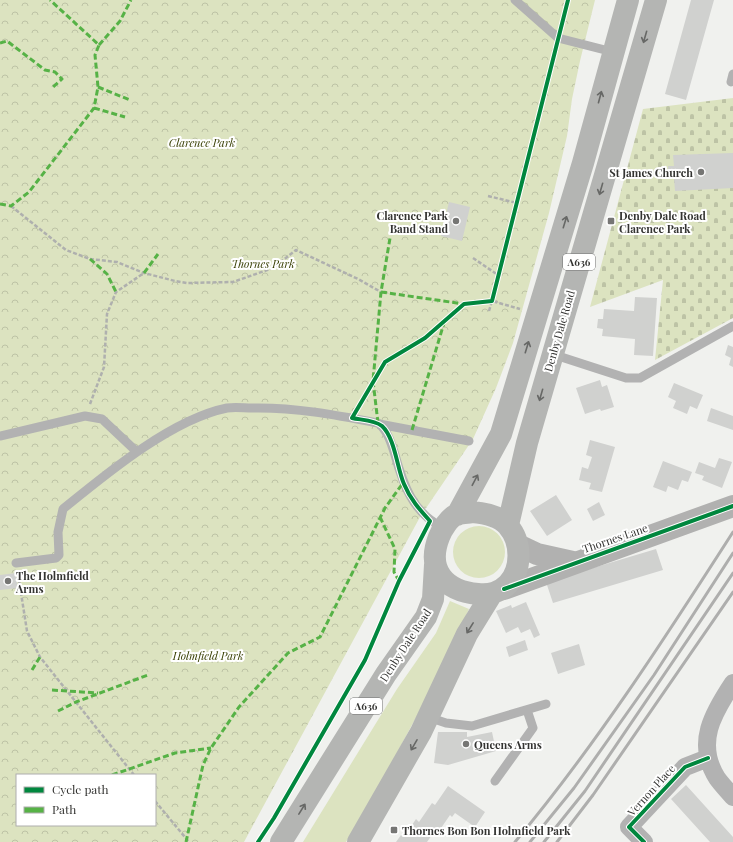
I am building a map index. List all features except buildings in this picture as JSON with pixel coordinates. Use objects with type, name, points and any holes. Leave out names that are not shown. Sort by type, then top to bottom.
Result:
[{"type":"main road","name":"A636","points":[[435,565],[434,549],[501,434],[583,163],[628,0]]},
{"type":"main road","name":"Denby Dale Road","points":[[508,525],[527,443],[552,354],[656,0]]},
{"type":"main road","points":[[358,842],[428,717],[467,634],[497,592],[515,576],[518,545],[508,525],[488,514],[472,512],[450,521]]},
{"type":"main road","name":"Denby Dale Road","points":[[281,842],[386,674],[426,617],[433,599],[435,565]]},
{"type":"main road","points":[[435,565],[441,578],[456,590],[464,593],[497,592]]},
{"type":"street","name":"Thornes Lane","points":[[497,592],[573,562],[733,506]]},
{"type":"street","name":"Thornes Lane","points":[[518,545],[537,554],[573,562]]},
{"type":"street","points":[[733,683],[716,708],[709,725],[708,758],[717,778],[733,797]]},
{"type":"street","name":"Vernon Place","points":[[644,842],[629,827],[685,767],[708,758]]},
{"type":"lane","points":[[515,0],[558,38],[613,52]]},
{"type":"lane","points":[[552,354],[626,378],[640,378],[733,326]]},
{"type":"lane","points":[[16,563],[56,558],[59,555],[58,532],[63,508],[137,452],[197,418],[228,408],[270,407],[318,412],[469,441]]},
{"type":"lane","points":[[0,436],[85,416],[102,419],[137,452]]},
{"type":"lane","points":[[378,423],[383,427],[390,440],[403,483],[410,497],[430,521],[450,521]]},
{"type":"lane","points":[[428,717],[446,723],[472,726],[546,704]]},
{"type":"lane","points":[[495,782],[533,728],[527,710]]},
{"type":"path","points":[[515,210],[519,195]]},
{"type":"path","points":[[488,196],[517,203]]},
{"type":"path","points":[[11,206],[66,250],[90,259],[117,262],[144,273],[187,283],[233,282],[273,268],[296,250],[358,279],[381,292]]},
{"type":"path","points":[[473,258],[498,275]]},
{"type":"path","points":[[497,282],[500,268]]},
{"type":"path","points":[[85,416],[104,367],[107,314],[116,292],[144,273]]},
{"type":"path","points":[[489,311],[493,294]]},
{"type":"path","points":[[485,302],[492,301],[538,314]]},
{"type":"path","points":[[16,563],[28,631],[40,658],[133,774]]},
{"type":"path","points":[[156,802],[189,842]]},
{"type":"green space","name":"Thornes Park","points":[[0,0],[595,0],[580,61],[572,99],[567,136],[549,213],[513,343],[496,388],[473,439],[420,517],[244,842],[0,842]]},
{"type":"green space","points":[[733,98],[733,318],[655,360],[663,280],[590,307],[643,109]]},
{"type":"green space","points":[[479,526],[493,530],[501,538],[505,552],[501,566],[493,574],[479,578],[465,574],[457,566],[453,552],[457,538],[465,530]]},
{"type":"green space","points":[[450,601],[469,609],[428,695],[375,794],[346,842],[303,842],[397,689],[436,633]]},
{"type":"railway","points":[[515,842],[574,768],[602,729],[682,612],[733,532]]},
{"type":"railway","points":[[530,842],[574,788],[654,675],[733,553]]},
{"type":"railway","points":[[544,842],[585,791],[733,573]]},
{"type":"railway","points":[[557,842],[593,795],[733,592]]},
{"type":"marked path","points":[[0,204],[11,206],[29,192],[94,108],[98,87],[95,55],[99,45],[50,0]]},
{"type":"marked path","points":[[99,45],[120,21],[131,0]]},
{"type":"marked path","points":[[0,43],[7,41],[45,70],[55,72],[62,79],[52,88]]},
{"type":"marked path","points":[[98,87],[130,100]]},
{"type":"marked path","points":[[94,108],[125,117]]},
{"type":"marked path","points":[[378,423],[373,381],[381,292],[390,238]]},
{"type":"marked path","points":[[144,273],[158,254]]},
{"type":"marked path","points":[[90,259],[107,274],[116,292]]},
{"type":"marked path","points":[[381,292],[464,304]]},
{"type":"marked path","points":[[412,430],[444,323]]},
{"type":"marked path","points":[[186,842],[203,765],[211,748],[239,707],[288,653],[320,637],[385,508],[403,483]]},
{"type":"marked path","points":[[380,517],[395,549],[394,572],[399,581]]},
{"type":"marked path","points":[[32,670],[40,657]]},
{"type":"marked path","points":[[58,711],[76,702],[148,675]]},
{"type":"marked path","points":[[52,690],[98,693]]},
{"type":"marked path","points":[[115,774],[175,753],[211,748]]},
{"type":"cycle path","points":[[258,842],[274,818],[365,660],[399,581],[430,521],[406,489],[393,445],[386,431],[376,422],[352,418],[385,362],[425,338],[464,304],[492,301],[568,0]]},
{"type":"cycle path","points":[[504,589],[733,506]]},
{"type":"cycle path","points":[[644,842],[629,827],[685,767],[708,758]]},
{"type":"place","name":"St James Church","points":[[701,172]]},
{"type":"place","name":"Clarence Park Band Stand","points":[[456,221]]},
{"type":"place","name":"Denby Dale Road Clarence Park","points":[[611,221]]},
{"type":"place","name":"The Holmfield Arms","points":[[8,581]]},
{"type":"place","name":"Queens Arms","points":[[466,744]]},
{"type":"place","name":"Thornes Bon Bon Holmfield Park","points":[[394,830]]},
{"type":"park label","name":"Clarence Park","points":[[202,142]]},
{"type":"park label","name":"Holmfield Park","points":[[208,655]]}]
